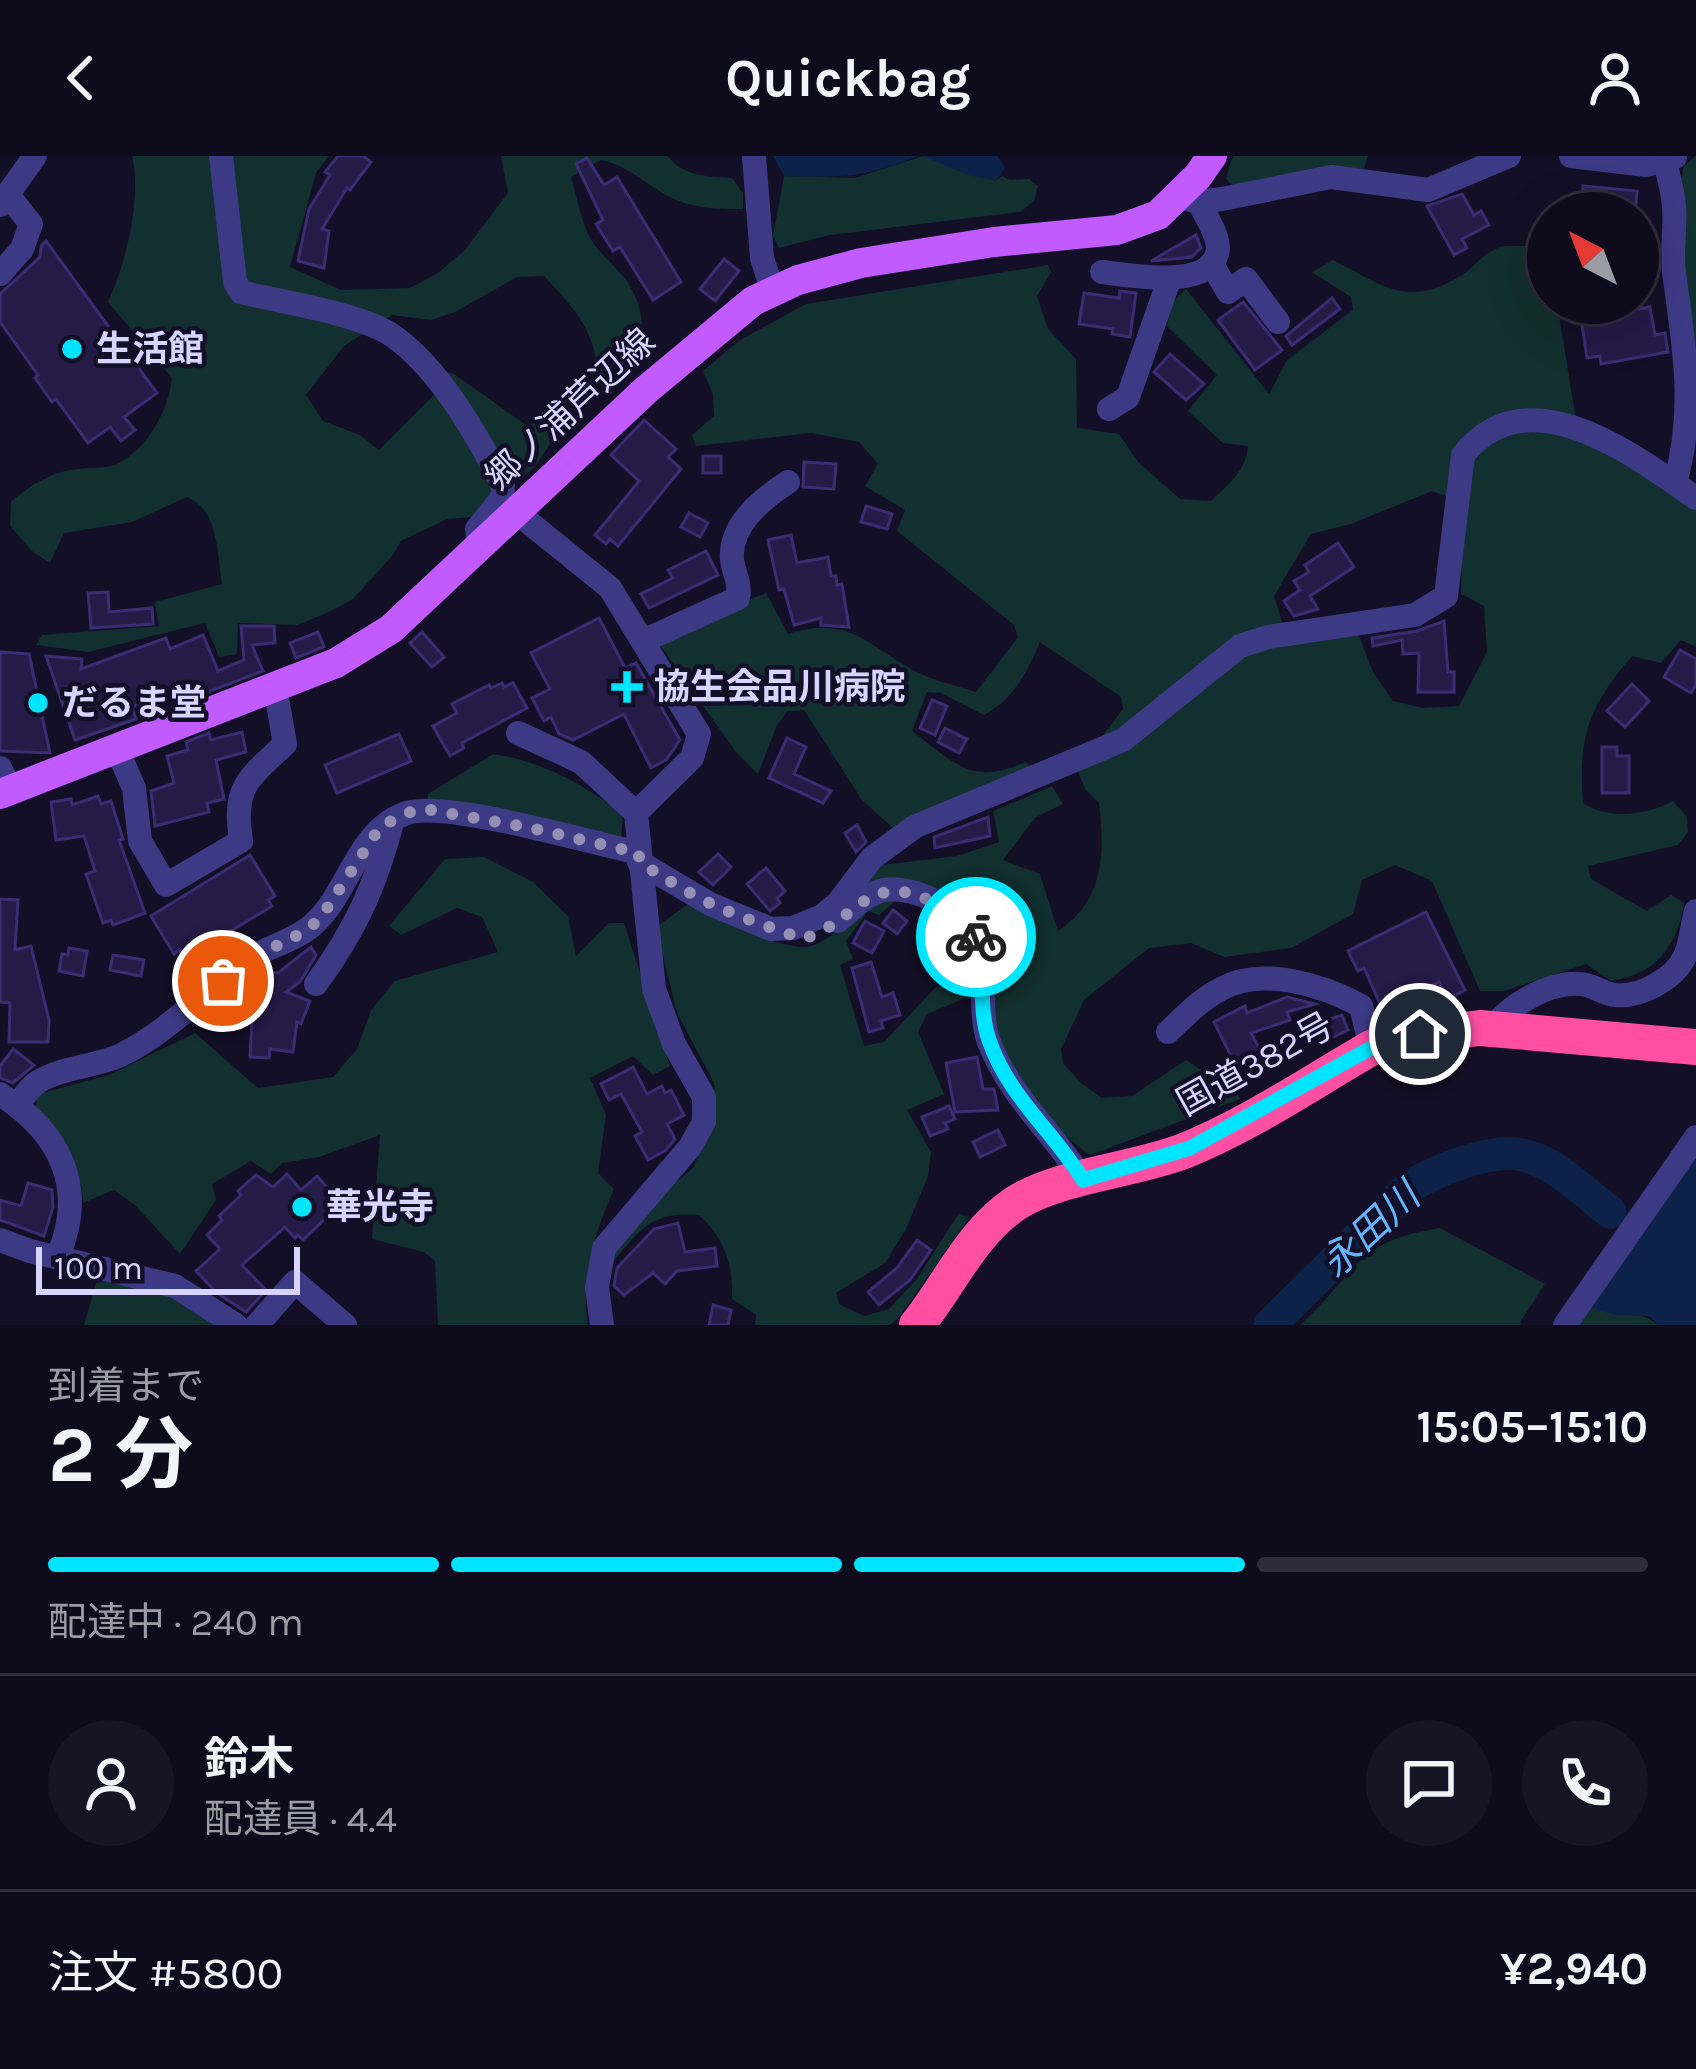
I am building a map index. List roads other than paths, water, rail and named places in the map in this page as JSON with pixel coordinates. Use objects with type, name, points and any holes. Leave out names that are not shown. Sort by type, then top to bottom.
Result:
[{"type":"highway","name":"国道382号","points":[[917,1325],[987,1227],[1034,1194],[1190,1148],[1371,1048],[1420,1034],[1492,1029],[1696,1047]]},
{"type":"main road","name":"郷ノ浦芦辺線","points":[[4,784],[336,664],[392,628],[728,318],[772,290],[861,263],[994,242],[1117,230],[1189,199],[1212,156]]},
{"type":"street","points":[[0,274],[22,249],[31,224],[4,200],[35,156]]},
{"type":"street","points":[[221,156],[235,282],[242,292],[370,325],[394,336],[447,391],[503,486],[502,498],[477,529],[479,545]]},
{"type":"street","points":[[754,156],[762,258],[772,290]]},
{"type":"street","points":[[1102,272],[1169,280],[1212,264],[1218,254],[1217,241],[1189,199],[1331,177],[1428,190],[1504,157]]},
{"type":"street","points":[[1582,157],[1646,165],[1670,158],[1675,208],[1672,254],[1687,339],[1690,404],[1685,490]]},
{"type":"street","points":[[1212,264],[1228,292],[1246,279],[1278,322]]},
{"type":"street","points":[[1109,409],[1128,397],[1169,280]]},
{"type":"street","points":[[58,1256],[71,1225],[72,1183],[47,1136],[8,1099],[37,1082],[119,1056],[176,1020],[244,962],[302,933],[320,919],[380,827],[393,819],[425,809],[531,828],[639,858],[710,904],[771,929],[784,928],[822,916],[853,887],[872,858],[914,827],[1123,740],[1240,646],[1268,637],[1415,615],[1434,605],[1446,596],[1463,455],[1496,427],[1533,417],[1569,426],[1620,448],[1685,490]]},
{"type":"street","points":[[643,641],[738,598],[741,592],[732,557],[736,538],[753,510],[788,482]]},
{"type":"street","points":[[515,512],[610,588],[699,734],[692,758],[636,813]]},
{"type":"street","points":[[116,747],[134,788],[140,842],[166,885],[241,841],[238,796],[249,778],[285,744],[274,687]]},
{"type":"street","points":[[518,733],[581,762],[636,813],[654,989],[674,1044],[704,1097],[704,1122],[690,1147],[604,1248],[597,1287],[602,1325]]},
{"type":"street","points":[[316,984],[368,901],[393,819]]},
{"type":"street","points":[[784,928],[802,939],[810,937],[872,894],[889,889],[948,908],[979,941],[980,1006],[989,1041],[1012,1088],[1083,1180]]},
{"type":"street","points":[[1492,1029],[1520,1001],[1564,986],[1582,983],[1611,995],[1629,995],[1650,987],[1682,963],[1696,911]]},
{"type":"street","points":[[1168,1032],[1226,985],[1296,980],[1333,990],[1360,1006],[1371,1048]]},
{"type":"street","points":[[1565,1325],[1696,1137]]},
{"type":"street","points":[[0,1240],[175,1286],[236,1325]]},
{"type":"street","points":[[257,1325],[295,1282],[345,1325]]},
{"type":"water","points":[[773,156],[918,156],[867,173],[821,177],[784,176]]},
{"type":"water","points":[[923,156],[998,156],[1005,168],[996,181]]},
{"type":"water","points":[[1696,1152],[1696,1325],[1659,1325],[1649,1316],[1616,1315],[1588,1307]]},
{"type":"waterway","name":"永田川","points":[[1270,1325],[1407,1189],[1462,1163],[1495,1155],[1523,1155],[1547,1164],[1610,1212]]},
{"type":"place","name":"生活館","points":[[72,349]]},
{"type":"place","name":"協生会品川病院","points":[[627,687]]},
{"type":"place","name":"だるま堂","points":[[38,703]]},
{"type":"place","name":"華光寺","points":[[302,1207]]}]
